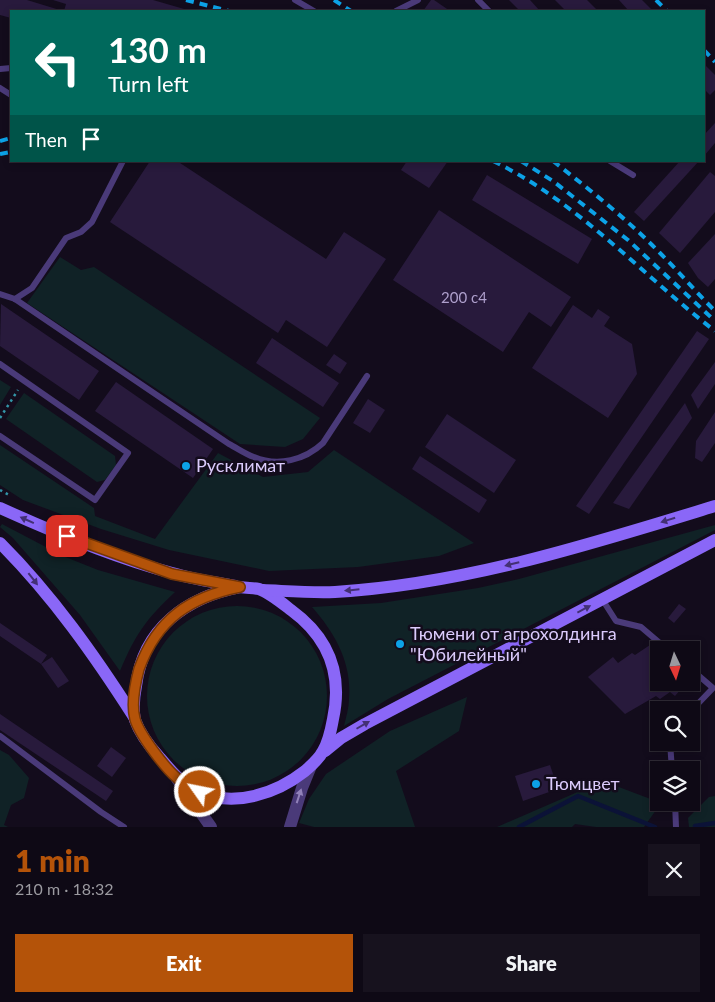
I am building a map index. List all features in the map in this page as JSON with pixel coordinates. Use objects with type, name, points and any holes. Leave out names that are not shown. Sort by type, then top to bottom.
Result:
[{"type":"main road","points":[[0,508],[30,522],[113,554],[172,574],[260,590],[335,592],[439,580],[481,572],[565,551],[715,506]]},
{"type":"main road","points":[[0,543],[24,567],[103,668],[152,748],[176,777],[200,792],[218,797],[236,798],[270,792],[287,784],[311,766],[340,738],[715,540]]},
{"type":"main road","points":[[135,719],[134,696],[137,678],[144,657],[154,637],[167,620],[198,600],[227,589],[240,587]]},
{"type":"main road","points":[[260,590],[284,604],[304,620],[319,637],[327,650],[336,683],[336,697],[331,730],[323,753]]},
{"type":"street","points":[[290,827],[311,766]]},
{"type":"street","points":[[176,777],[211,827]]},
{"type":"lane","points":[[295,0],[312,10]]},
{"type":"lane","points":[[398,10],[418,0]]},
{"type":"lane","points":[[478,0],[488,10]]},
{"type":"lane","points":[[15,299],[32,288],[66,238],[81,232],[92,222],[122,162]]},
{"type":"lane","points":[[612,162],[633,175]]},
{"type":"lane","points":[[0,294],[15,299],[230,444],[254,458],[266,461],[292,460],[305,457],[323,443],[367,376]]},
{"type":"lane","points":[[0,364],[128,453],[95,500],[0,436]]},
{"type":"lane","points":[[602,599],[616,622],[641,627],[657,641]]},
{"type":"lane","points":[[700,677],[713,688],[700,702]]},
{"type":"lane","points":[[0,736],[101,812],[124,827]]},
{"type":"lane","points":[[675,811],[676,827]]},
{"type":"path","points":[[0,418],[24,380]]},
{"type":"path","points":[[0,490],[14,498]]},
{"type":"shaded area","points":[[60,257],[81,270],[94,267],[320,418],[303,439],[285,447],[240,444],[27,303]]},
{"type":"shaded area","points":[[0,380],[11,387],[0,405]]},
{"type":"shaded area","points":[[24,393],[115,456],[116,465],[105,480],[97,482],[6,419]]},
{"type":"shaded area","points":[[0,445],[94,508],[95,516],[155,539],[218,453],[263,477],[308,472],[334,450],[474,543],[439,556],[358,567],[269,571],[169,550],[101,529],[23,500],[0,485]]},
{"type":"shaded area","points":[[2,524],[63,556],[98,570],[175,592],[142,628],[120,671],[80,615],[13,538],[0,527]]},
{"type":"shaded area","points":[[715,525],[715,530],[388,699],[344,726],[349,686],[345,661],[335,638],[312,607],[381,603],[478,588],[519,579]]},
{"type":"shaded area","points":[[237,606],[255,608],[271,613],[287,621],[306,639],[312,646],[323,670],[327,696],[325,714],[320,730],[312,746],[294,765],[287,771],[263,782],[237,786],[219,784],[203,779],[187,771],[168,753],[162,746],[151,722],[147,696],[149,678],[154,662],[162,646],[180,627],[187,621],[211,610]]},
{"type":"shaded area","points":[[467,697],[459,731],[396,771],[415,827],[314,827],[299,823],[309,799],[326,774],[390,731]]},
{"type":"shaded area","points":[[0,750],[9,755],[29,778],[24,798],[11,805],[4,825],[8,827],[0,827]]},
{"type":"shaded area","points":[[603,781],[650,799],[650,811],[655,811],[644,827],[596,827],[575,824],[572,827],[497,827]]},
{"type":"shaded area","points":[[715,796],[715,827],[689,827],[688,818],[695,811],[700,811],[700,806],[709,797]]},
{"type":"building","points":[[0,0],[27,0],[60,10],[10,10],[10,18],[0,15]]},
{"type":"building","points":[[53,0],[153,0],[188,10],[64,10],[66,4]]},
{"type":"building","points":[[431,0],[434,0],[449,10],[424,10]]},
{"type":"building","points":[[509,0],[530,0],[539,10],[519,10]]},
{"type":"building","points":[[555,0],[587,0],[597,10],[565,10]]},
{"type":"building","points":[[619,0],[642,0],[652,10],[628,10]]},
{"type":"building","points":[[705,65],[715,75],[715,90],[710,95],[705,90]]},
{"type":"building","points":[[715,123],[715,143],[705,155],[705,134]]},
{"type":"building","points":[[149,162],[179,162],[326,259],[344,232],[386,259],[327,347],[286,320],[278,333],[110,222]]},
{"type":"building","points":[[406,162],[447,162],[429,188],[401,170]]},
{"type":"building","points":[[679,162],[698,162],[644,221],[634,212]]},
{"type":"building","points":[[710,172],[715,176],[715,212],[680,253],[659,233]]},
{"type":"building","points":[[487,175],[592,239],[578,264],[472,200]]},
{"type":"building","points":[[439,210],[571,297],[551,327],[529,312],[503,352],[393,280]]},
{"type":"building","points":[[715,234],[715,279],[708,287],[698,278],[688,263]]},
{"type":"building","points":[[1,304],[99,371],[79,400],[0,346]]},
{"type":"building","points":[[573,305],[592,318],[598,309],[610,317],[604,326],[632,344],[637,374],[608,418],[532,368]]},
{"type":"building","points":[[697,331],[709,339],[589,514],[576,506]]},
{"type":"building","points":[[272,338],[339,383],[323,407],[256,363]]},
{"type":"building","points":[[334,354],[347,363],[340,374],[326,365]]},
{"type":"building","points":[[715,362],[715,384],[698,409],[691,395]]},
{"type":"building","points":[[116,382],[213,449],[193,478],[95,411]]},
{"type":"building","points":[[368,399],[385,410],[370,433],[353,423]]},
{"type":"building","points":[[685,403],[692,418],[629,509],[613,503]]},
{"type":"building","points":[[715,412],[715,443],[702,462],[695,458],[696,441]]},
{"type":"building","points":[[447,414],[516,460],[494,493],[425,447]]},
{"type":"building","points":[[420,456],[487,500],[479,513],[412,469]]},
{"type":"building","points":[[679,604],[686,609],[674,623],[668,618]]},
{"type":"building","points":[[0,623],[47,655],[41,664],[0,636]]},
{"type":"building","points":[[650,645],[650,691],[679,691],[675,696],[670,692],[660,699],[656,696],[625,714],[588,677],[613,657],[618,663],[632,653],[635,655]]},
{"type":"building","points":[[52,657],[69,681],[58,688],[41,664]]},
{"type":"building","points":[[0,714],[113,791],[106,801],[0,730]]},
{"type":"building","points":[[111,747],[126,758],[112,777],[97,766]]},
{"type":"building","points":[[550,765],[558,789],[523,801],[515,776]]},
{"type":"waterway","points":[[519,827],[578,796],[655,827]]},
{"type":"waterway","points":[[695,826],[715,823]]},
{"type":"railway","points":[[186,0],[225,10]]},
{"type":"railway","points":[[334,0],[349,10]]},
{"type":"railway","points":[[656,0],[666,10]]},
{"type":"railway","points":[[705,51],[715,62]]},
{"type":"railway","points":[[0,141],[10,138]]},
{"type":"railway","points":[[0,154],[10,152]]},
{"type":"railway","points":[[495,162],[524,178],[581,218],[715,331]]},
{"type":"railway","points":[[523,162],[553,181],[628,240],[715,321]]},
{"type":"railway","points":[[554,162],[635,228],[715,311]]},
{"type":"place","name":"Русклимат","points":[[186,466]]},
{"type":"place","name":"Тюмени от агрохолдинга \"Юбилейный\"","points":[[400,644]]},
{"type":"place","name":"Тюмцвет","points":[[536,784]]},
{"type":"route","points":[[67,536],[172,574],[240,587],[227,589],[198,600],[167,620],[154,637],[144,657],[137,678],[134,696],[135,719],[141,732],[176,777],[200,792]]}]
